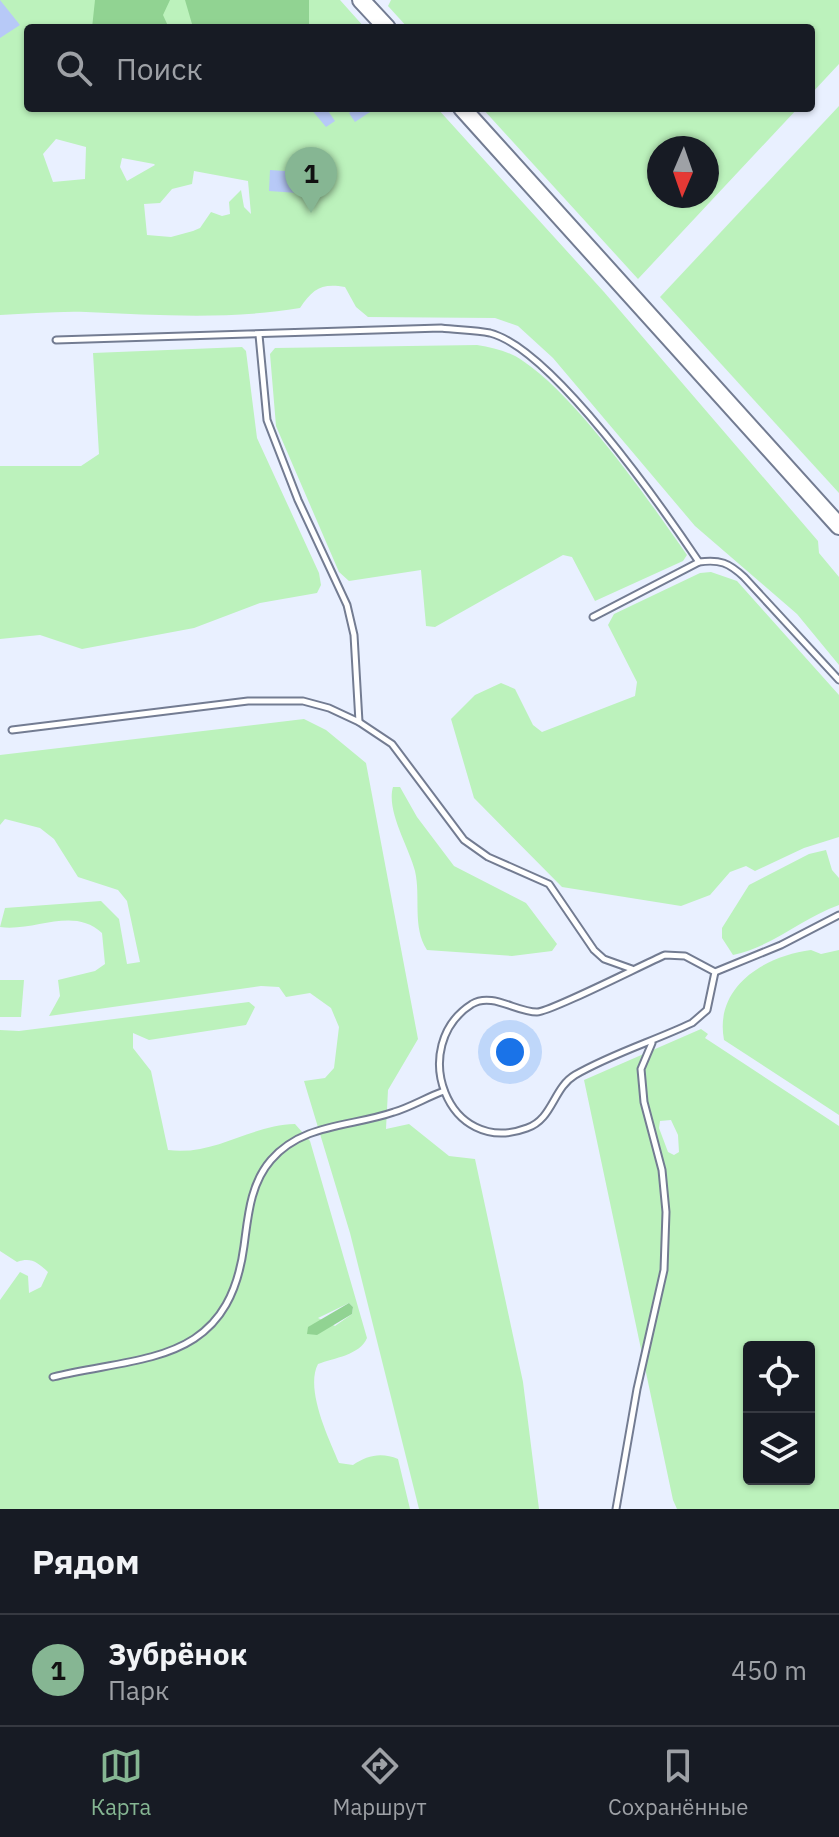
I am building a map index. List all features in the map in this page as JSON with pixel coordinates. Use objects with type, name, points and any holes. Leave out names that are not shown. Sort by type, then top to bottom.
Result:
[{"type":"main road","points":[[361,0],[383,24]]},
{"type":"main road","points":[[466,112],[839,526]]},
{"type":"lane","points":[[56,340],[441,328],[492,334],[518,347],[590,417],[658,502],[699,562]]},
{"type":"lane","points":[[259,335],[267,420],[298,500],[347,605],[354,635],[359,722]]},
{"type":"lane","points":[[593,617],[699,562],[716,559],[729,563],[839,680]]},
{"type":"lane","points":[[12,730],[272,700],[303,701],[359,722],[392,744],[408,761],[443,816],[464,840],[488,857],[549,884],[594,950],[604,959],[632,969]]},
{"type":"lane","points":[[715,972],[781,945],[839,915]]},
{"type":"lane","points":[[665,955],[685,956],[715,972],[707,1010],[692,1023],[573,1076],[541,1120],[520,1130],[484,1131],[456,1115],[444,1091],[439,1059],[446,1033],[457,1015],[476,1002],[494,1001],[538,1012],[665,955]]},
{"type":"lane","points":[[616,1509],[664,1270],[666,1212],[662,1170],[644,1102],[641,1069],[652,1042]]},
{"type":"lane","points":[[53,1377],[158,1358],[202,1333],[226,1304],[239,1277],[249,1206],[270,1161],[290,1144],[314,1131],[394,1112],[444,1091]]},
{"type":"shaded area","points":[[0,0],[340,0],[361,24],[24,24],[24,112],[441,112],[604,292],[818,541],[819,553],[839,577],[839,665],[797,614],[695,526],[553,358],[518,326],[495,318],[368,317],[356,307],[345,287],[337,286],[318,289],[300,308],[273,312],[193,316],[75,312],[0,315]],"holes":[[[56,139],[86,147],[85,179],[53,182],[43,154]],[[122,158],[154,164],[155,165],[127,181],[120,167]],[[194,171],[248,181],[251,214],[244,207],[241,190],[229,202],[230,214],[222,216],[211,212],[200,228],[171,237],[147,235],[144,204],[160,203],[172,189],[192,184]]]},
{"type":"shaded area","points":[[95,0],[170,0],[163,15],[167,24],[92,24]]},
{"type":"shaded area","points":[[185,0],[309,0],[309,24],[192,24]]},
{"type":"shaded area","points":[[391,0],[839,0],[839,64],[815,90],[815,24],[404,24],[388,6]]},
{"type":"shaded area","points":[[839,106],[839,493],[660,297]]},
{"type":"shaded area","points":[[486,112],[794,112],[719,192],[719,136],[647,136],[647,208],[704,208],[638,279]]},
{"type":"shaded area","points":[[477,345],[501,350],[518,358],[566,399],[653,506],[687,555],[683,561],[595,601],[572,557],[563,555],[435,627],[426,626],[421,570],[349,581],[339,572],[276,426],[270,354],[275,348]]},
{"type":"shaded area","points":[[242,347],[246,351],[257,438],[319,573],[321,585],[317,593],[260,603],[194,628],[82,649],[40,635],[0,639],[0,466],[81,466],[99,454],[93,353]]},
{"type":"shaded area","points":[[711,572],[737,581],[839,695],[839,837],[804,848],[755,871],[746,866],[730,872],[710,895],[681,906],[562,887],[474,798],[451,719],[475,695],[501,683],[515,689],[533,725],[542,732],[635,696],[637,682],[608,625],[614,614],[700,573]]},
{"type":"shaded area","points":[[304,719],[326,730],[366,763],[418,1039],[388,1090],[386,1129],[409,1124],[449,1156],[475,1159],[523,1382],[539,1509],[419,1509],[350,1233],[304,1081],[325,1078],[334,1068],[339,1027],[331,1008],[310,993],[286,997],[279,987],[261,986],[49,1016],[60,996],[58,980],[95,971],[105,964],[102,933],[79,921],[0,927],[5,908],[101,901],[119,919],[127,964],[140,962],[127,901],[118,890],[78,877],[54,839],[40,828],[5,819],[0,825],[0,755]]},
{"type":"shaded area","points":[[393,787],[400,787],[417,817],[454,866],[526,903],[557,944],[552,951],[512,956],[427,950],[418,922],[415,871],[393,807]]},
{"type":"shaded area","points":[[826,850],[832,870],[839,878],[839,905],[775,939],[733,955],[722,938],[722,928],[749,885],[809,854]]},
{"type":"shaded area","points":[[811,950],[821,954],[839,950],[839,1115],[724,1040],[723,1021],[727,1004],[746,977],[776,959]]},
{"type":"shaded area","points":[[0,980],[24,980],[21,1017],[0,1017]]},
{"type":"shaded area","points":[[249,1002],[255,1007],[246,1025],[149,1040],[133,1033],[133,1048],[151,1071],[168,1150],[201,1149],[263,1129],[295,1124],[310,1141],[367,1338],[353,1352],[318,1364],[314,1386],[316,1399],[339,1463],[353,1465],[380,1455],[398,1459],[410,1509],[0,1509],[0,1300],[20,1272],[28,1276],[29,1293],[41,1287],[48,1272],[34,1261],[17,1262],[0,1251],[0,1030],[19,1031]],"holes":[[[349,1303],[353,1307],[352,1314],[335,1326],[318,1318]]]},
{"type":"shaded area","points":[[701,1029],[708,1034],[705,1038],[839,1126],[839,1509],[677,1509],[584,1080]],"holes":[[[671,1120],[678,1135],[679,1152],[674,1155],[668,1152],[659,1128],[660,1121]]]},
{"type":"shaded area","points":[[349,1303],[353,1307],[352,1314],[317,1335],[307,1334],[308,1327]]},
{"type":"building","points":[[0,0],[20,25],[0,38]]},
{"type":"building","points":[[313,112],[329,112],[335,121],[326,127]]},
{"type":"building","points":[[351,112],[370,112],[355,122]]},
{"type":"building","points":[[270,170],[313,173],[312,194],[269,191]]},
{"type":"place","name":"Зубрёнок","points":[[311,213]]}]
